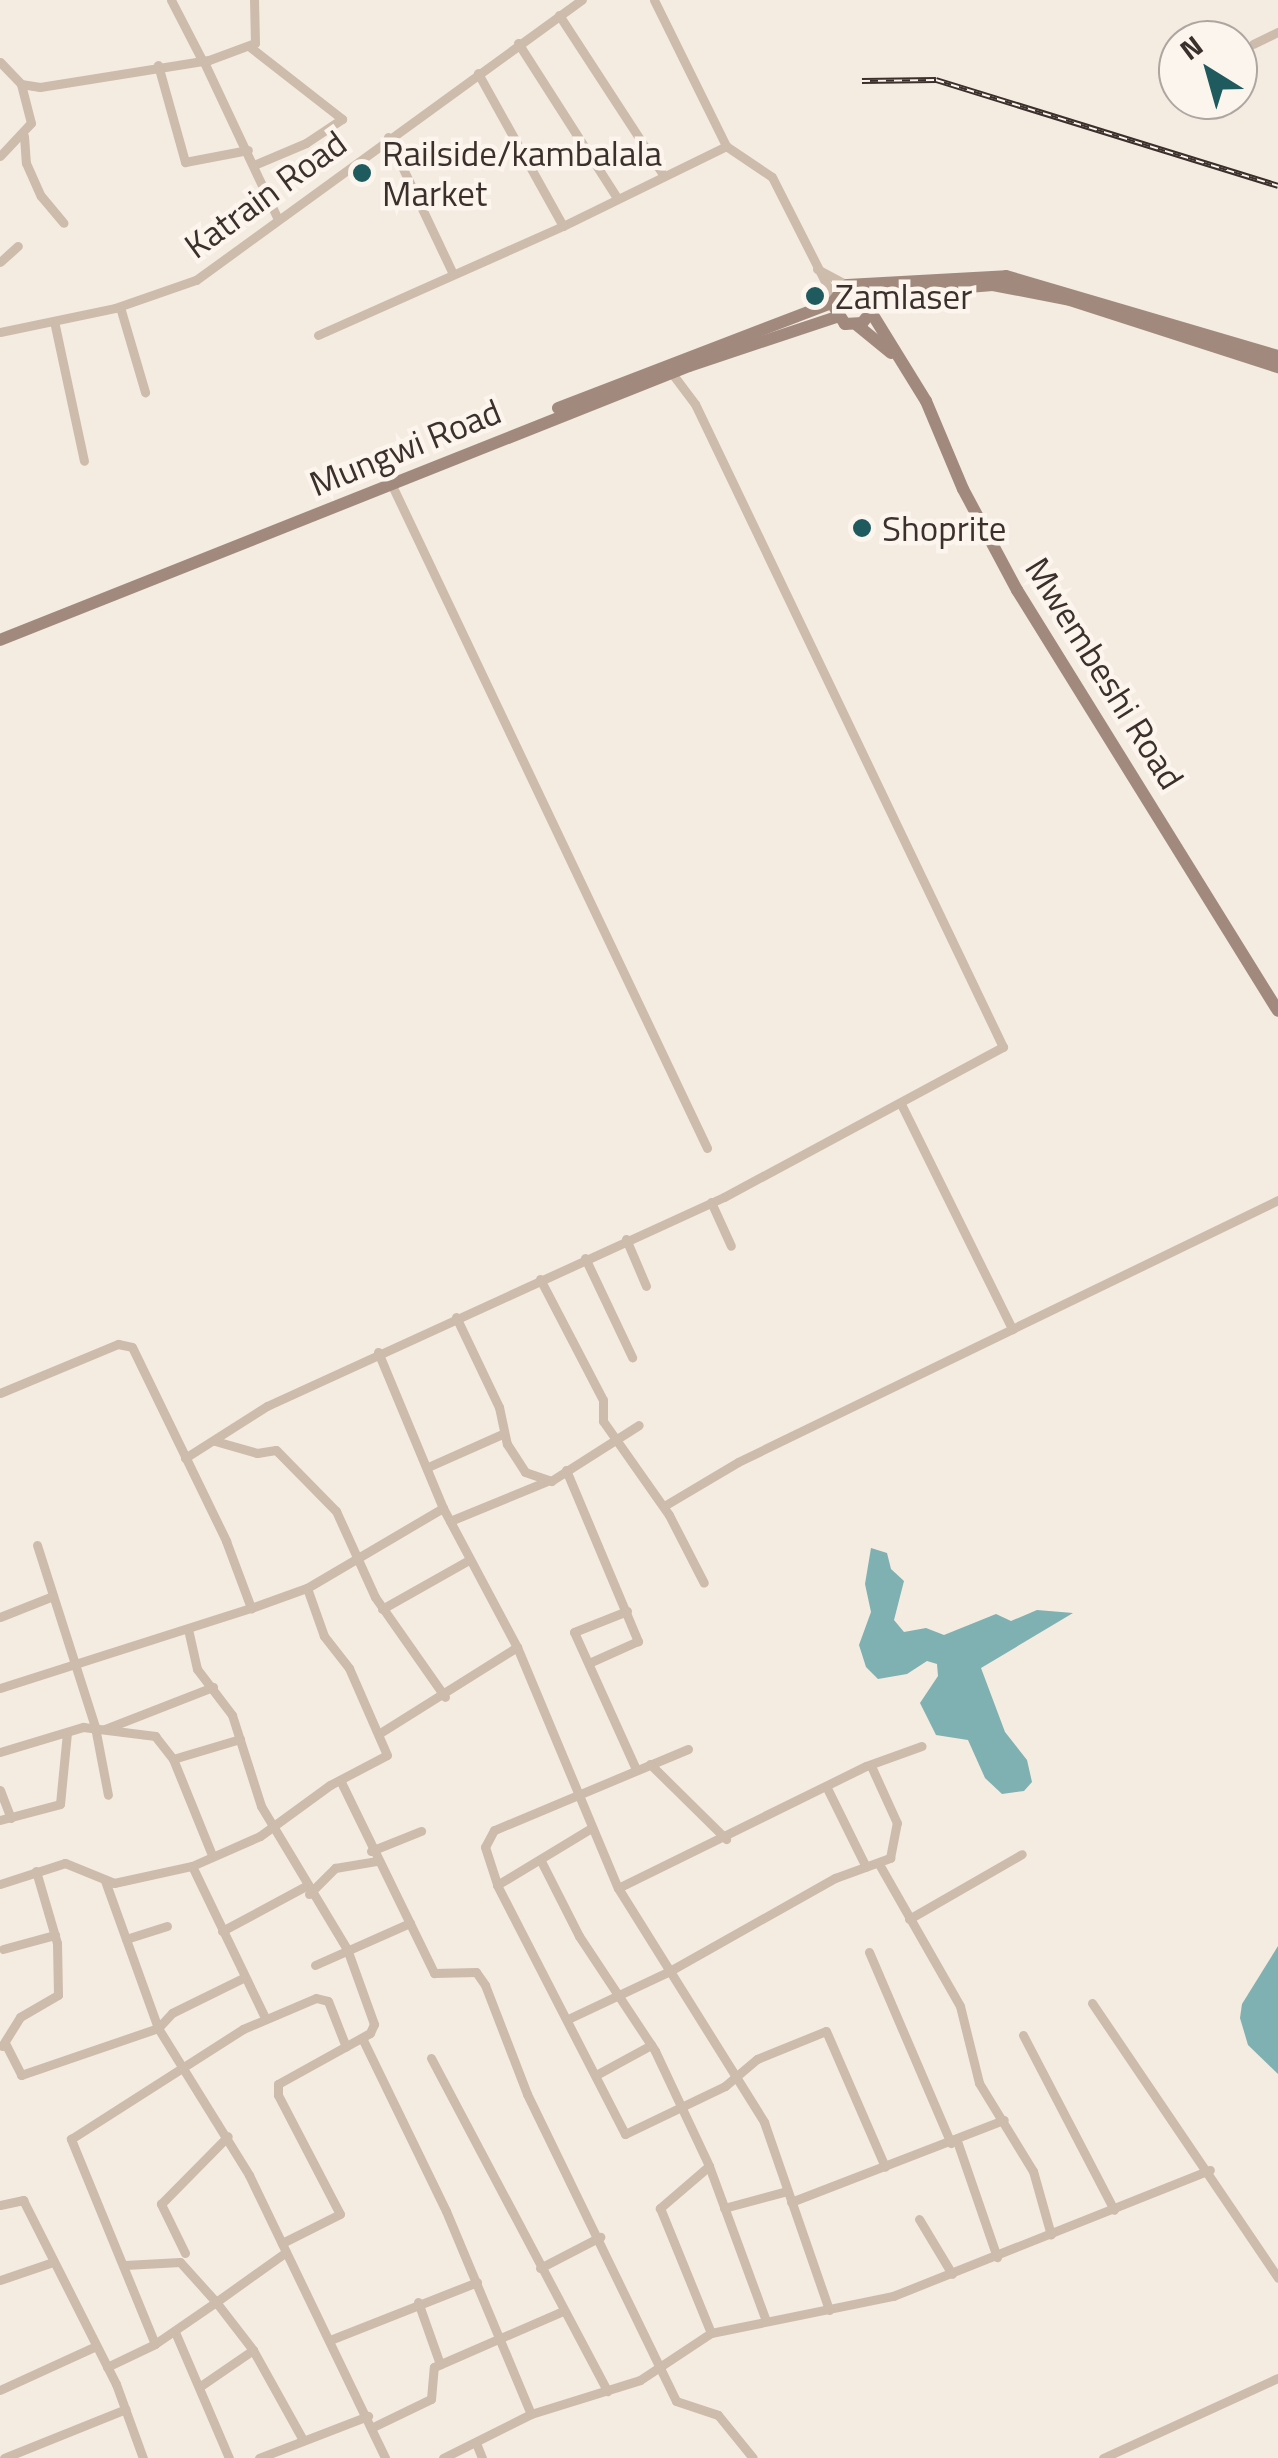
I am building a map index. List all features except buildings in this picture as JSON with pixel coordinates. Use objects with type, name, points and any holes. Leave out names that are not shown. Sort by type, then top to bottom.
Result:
[{"type":"main road","points":[[897,358],[834,306],[853,286],[1006,276],[1196,335],[1278,367]]},
{"type":"main road","points":[[857,325],[872,309],[918,291],[993,285],[1053,296],[1278,356]]},
{"type":"main road","points":[[853,286],[872,309],[897,358]]},
{"type":"main road","name":"Mungwi Road","points":[[390,481],[834,306]]},
{"type":"main road","name":"Mungwi Road","points":[[0,637],[834,306]]},
{"type":"main road","name":"Mwembeshi Road","points":[[897,358],[926,401],[963,489],[1018,590],[1278,1010]]},
{"type":"street","points":[[171,0],[248,150],[277,217]]},
{"type":"street","points":[[21,84],[40,87],[202,60],[250,47],[258,32],[254,0]]},
{"type":"street","name":"Katrain Road","points":[[0,332],[120,307],[196,280],[277,217],[582,0]]},
{"type":"street","points":[[654,0],[726,146],[772,176],[834,306]]},
{"type":"street","points":[[560,15],[664,176]]},
{"type":"street","points":[[518,43],[617,198]]},
{"type":"street","points":[[250,47],[342,119],[306,144],[254,165]]},
{"type":"street","points":[[0,62],[21,84],[31,120],[24,136],[0,156]]},
{"type":"street","points":[[158,65],[182,160],[248,150]]},
{"type":"street","points":[[478,73],[564,226]]},
{"type":"street","points":[[24,136],[26,164],[41,196],[64,223]]},
{"type":"street","points":[[388,138],[452,272]]},
{"type":"street","points":[[318,335],[452,272],[564,226],[726,146]]},
{"type":"street","points":[[0,262],[18,246]]},
{"type":"street","points":[[815,267],[853,286]]},
{"type":"street","points":[[120,307],[145,392]]},
{"type":"street","points":[[54,321],[84,461]]},
{"type":"street","points":[[184,1458],[250,1415],[378,1352],[710,1202],[998,1054],[1003,1039],[696,404],[671,372]]},
{"type":"street","points":[[390,481],[707,1148]]},
{"type":"street","points":[[902,1106],[1012,1329]]},
{"type":"street","points":[[664,1506],[738,1462],[1278,1200]]},
{"type":"street","points":[[710,1202],[731,1246]]},
{"type":"street","points":[[626,1239],[646,1286]]},
{"type":"street","points":[[585,1258],[632,1357]]},
{"type":"street","points":[[540,1279],[603,1400],[603,1421],[664,1506],[704,1582]]},
{"type":"street","points":[[456,1317],[498,1407],[502,1434],[518,1465],[547,1481]]},
{"type":"street","points":[[0,1393],[126,1343],[159,1396],[251,1608]]},
{"type":"street","points":[[378,1352],[443,1508],[552,1718],[590,1830],[618,1888],[764,2122],[830,2310]]},
{"type":"street","points":[[450,1521],[547,1481],[639,1425]]},
{"type":"street","points":[[428,1467],[502,1434]]},
{"type":"street","points":[[215,1441],[258,1453],[276,1450],[336,1511],[382,1609],[444,1698]]},
{"type":"street","points":[[566,1470],[637,1643],[591,1662]]},
{"type":"street","points":[[0,1688],[307,1588],[443,1508]]},
{"type":"street","points":[[37,1546],[72,1666],[100,1728],[108,1796]]},
{"type":"street","points":[[382,1609],[469,1560]]},
{"type":"street","points":[[0,1884],[36,1871],[74,1864],[105,1881],[192,1866],[272,1828],[340,1780],[389,1752],[348,1668],[324,1636],[307,1588]]},
{"type":"street","points":[[0,1617],[53,1596]]},
{"type":"street","points":[[627,1611],[574,1632],[591,1662],[636,1769]]},
{"type":"street","points":[[107,2367],[175,2332],[284,2248],[340,2214],[276,2089],[362,2038],[374,2024],[347,1949],[272,1828],[240,1739],[213,1688],[197,1669],[188,1629]]},
{"type":"street","points":[[380,1733],[444,1698],[517,1646]]},
{"type":"street","points":[[0,1752],[67,1732],[100,1728],[213,1688]]},
{"type":"street","points":[[100,1728],[156,1736],[173,1758],[212,1855]]},
{"type":"street","points":[[0,1790],[5,1819],[60,1804],[67,1732]]},
{"type":"street","points":[[173,1758],[240,1739]]},
{"type":"street","points":[[618,1888],[726,1839],[826,1786],[922,1746]]},
{"type":"street","points":[[688,1749],[494,1830],[485,1847],[497,1885],[626,2134],[735,2078],[757,2059],[826,2031],[885,2167]]},
{"type":"street","points":[[650,1764],[726,1839]]},
{"type":"street","points":[[568,2018],[621,1996],[835,1878],[879,1864],[895,1852],[897,1824],[872,1766]]},
{"type":"street","points":[[340,1780],[434,1973],[476,1972],[485,1985],[528,2094],[679,2404],[718,2415],[753,2458]]},
{"type":"street","points":[[826,1786],[866,1867]]},
{"type":"street","points":[[497,1885],[590,1830]]},
{"type":"street","points":[[222,1930],[307,1890],[335,1868],[374,1856],[421,1831]]},
{"type":"street","points":[[909,1919],[1022,1854]]},
{"type":"street","points":[[541,1860],[580,1936],[652,2045],[682,2106],[709,2166],[765,2318]]},
{"type":"street","points":[[879,1864],[960,2006],[979,2083],[1033,2171],[1051,2235]]},
{"type":"street","points":[[192,1866],[242,1978],[265,2018]]},
{"type":"street","points":[[36,1871],[56,1935],[58,1995],[20,2017],[2,2046],[21,2075],[158,2028],[172,2012],[242,1978]]},
{"type":"street","points":[[105,1881],[158,2028],[228,2136],[368,2416],[385,2458]]},
{"type":"street","points":[[314,1966],[410,1923]]},
{"type":"street","points":[[126,1939],[167,1926]]},
{"type":"street","points":[[2,1949],[56,1935]]},
{"type":"street","points":[[870,1952],[954,2142],[996,2257]]},
{"type":"street","points":[[156,2344],[71,2139],[265,2018],[323,1998],[346,2046]]},
{"type":"street","points":[[1092,2003],[1210,2170],[1278,2278]]},
{"type":"street","points":[[1023,2035],[1114,2210]]},
{"type":"street","points":[[362,2038],[477,2282],[531,2414]]},
{"type":"street","points":[[596,2075],[652,2045]]},
{"type":"street","points":[[431,2058],[608,2391]]},
{"type":"street","points":[[724,2208],[789,2196],[885,2167],[1004,2120]]},
{"type":"street","points":[[185,2253],[161,2204],[228,2136]]},
{"type":"street","points":[[709,2166],[660,2208],[711,2333]]},
{"type":"street","points":[[443,2458],[531,2414],[608,2391],[661,2367],[711,2333],[765,2318],[830,2310],[952,2274],[1210,2170]]},
{"type":"street","points":[[0,2204],[20,2198],[107,2367],[143,2458]]},
{"type":"street","points":[[919,2219],[952,2274]]},
{"type":"street","points":[[540,2268],[600,2237]]},
{"type":"street","points":[[0,2280],[53,2262]]},
{"type":"street","points":[[125,2265],[180,2262],[253,2350],[303,2440]]},
{"type":"street","points":[[330,2340],[418,2302],[477,2282]]},
{"type":"street","points":[[418,2302],[440,2364]]},
{"type":"street","points":[[373,2427],[431,2399],[436,2390],[431,2371],[440,2364],[563,2311]]},
{"type":"street","points":[[175,2332],[202,2385],[229,2458]]},
{"type":"street","points":[[0,2390],[96,2346]]},
{"type":"street","points":[[202,2385],[253,2350]]},
{"type":"street","points":[[1103,2458],[1278,2378]]},
{"type":"street","points":[[4,2458],[126,2409]]},
{"type":"street","points":[[259,2458],[368,2416]]},
{"type":"street","points":[[476,2443],[482,2458]]},
{"type":"water","points":[[871,1548],[887,1553],[891,1569],[904,1581],[894,1620],[904,1632],[926,1628],[944,1635],[996,1614],[1011,1621],[1037,1610],[1073,1613],[981,1668],[1005,1732],[1027,1760],[1032,1782],[1024,1791],[1002,1794],[985,1778],[968,1740],[936,1735],[920,1703],[938,1676],[937,1664],[927,1661],[907,1674],[878,1679],[866,1667],[859,1645],[871,1612],[865,1584]]},
{"type":"water","points":[[1278,1946],[1278,2074],[1248,2045],[1240,2018],[1242,2004]]},
{"type":"railway","points":[[862,81],[936,80],[1278,186]]},
{"type":"place","name":"Railside/kambalala Market","points":[[362,173]]},
{"type":"place","name":"Zamlaser","points":[[815,296]]},
{"type":"place","name":"Shoprite","points":[[862,528]]}]
